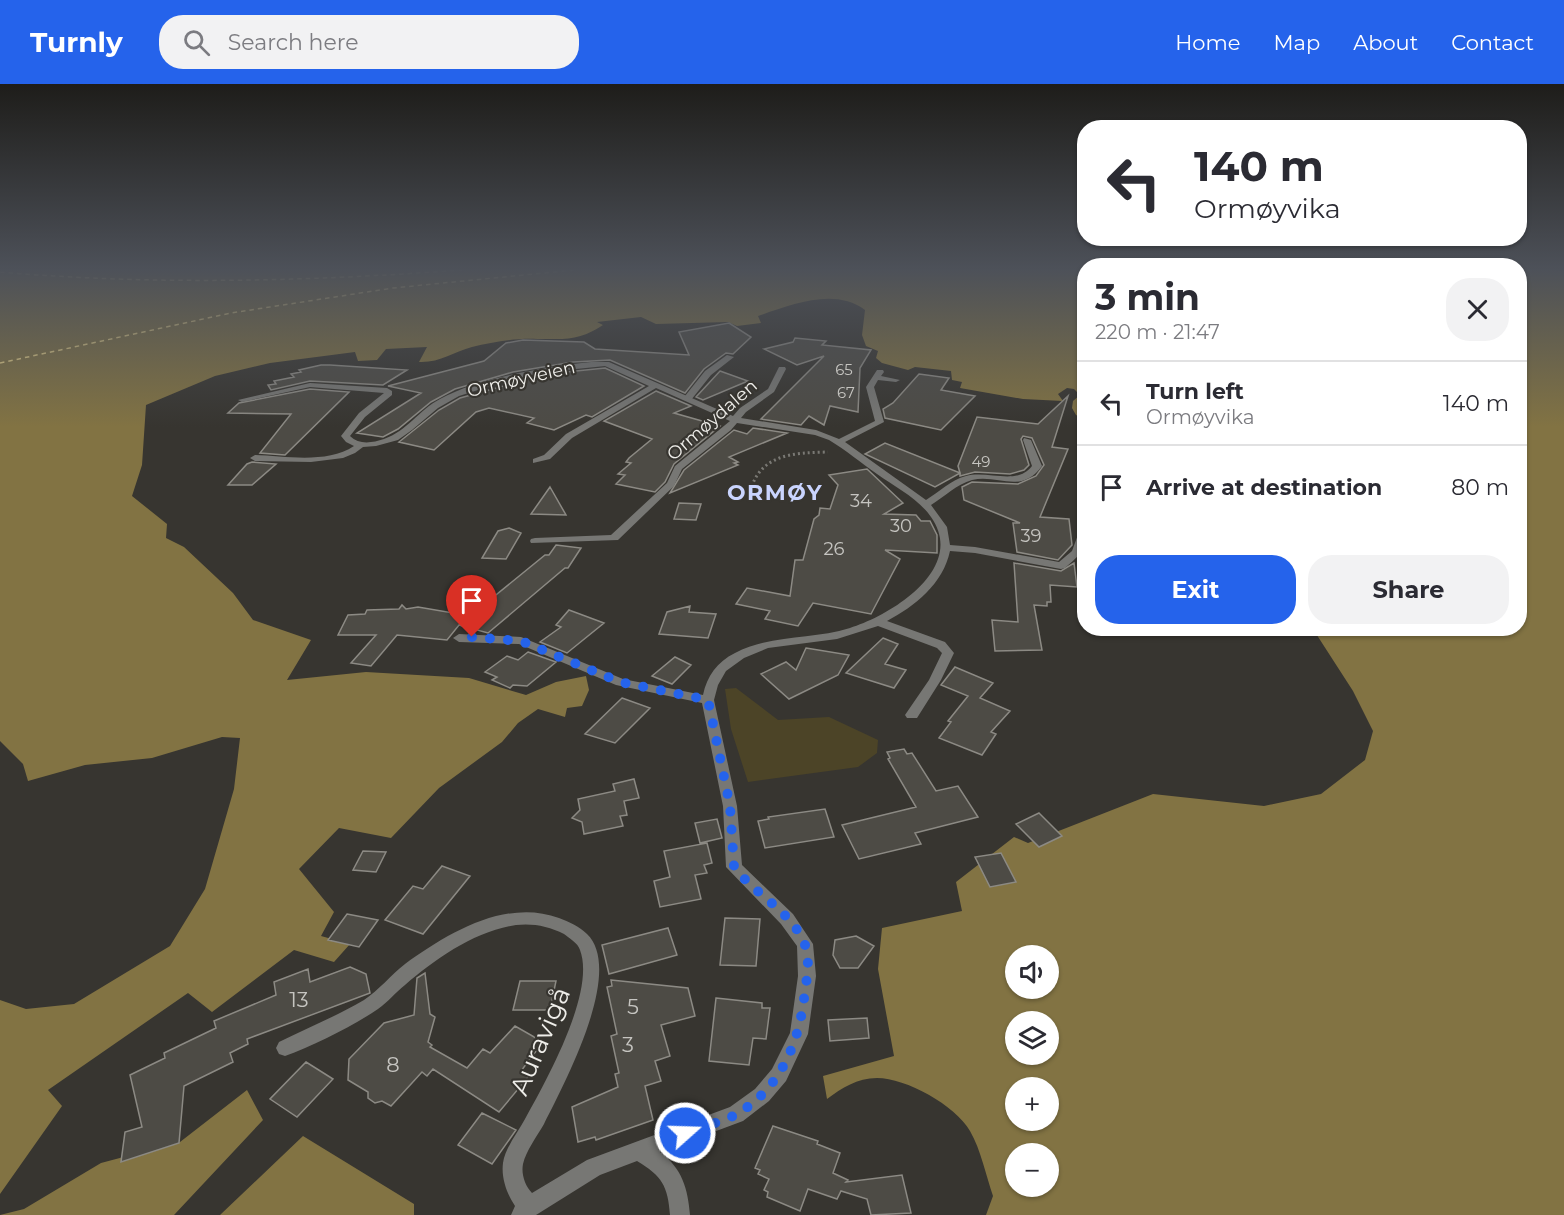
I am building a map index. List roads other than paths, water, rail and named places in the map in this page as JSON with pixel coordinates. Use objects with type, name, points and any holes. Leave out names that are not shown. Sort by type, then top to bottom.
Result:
[{"type":"street","points":[[688,398],[708,373],[730,357]]},
{"type":"street","name":"Ormøyveien","points":[[255,458],[331,458],[347,454],[361,445],[387,441],[400,435],[423,414],[450,397],[521,376],[602,363],[614,366],[735,420],[816,433],[838,442],[926,504],[938,523],[946,548]]},
{"type":"street","name":"Ormøydalen","points":[[535,541],[614,538],[671,484],[678,468],[771,390],[782,369]]},
{"type":"street","points":[[838,442],[880,422],[870,387],[879,375],[896,380]]},
{"type":"street","points":[[536,461],[547,457],[569,436],[656,384]]},
{"type":"street","points":[[242,400],[310,386],[387,391],[388,394],[346,433],[346,438],[361,445]]},
{"type":"street","points":[[926,504],[969,478],[1018,479],[1032,474],[1037,466],[1027,440]]},
{"type":"street","points":[[525,1210],[587,1170],[618,1156],[640,1152],[736,1114],[762,1095],[779,1075],[792,1052],[803,1010],[807,976],[805,944],[788,919],[734,867],[730,806],[708,700],[709,686],[717,670],[740,654],[762,646],[837,635],[878,622],[907,604],[934,580],[944,565],[946,548],[975,550],[1061,566],[1077,552]]},
{"type":"street","points":[[878,622],[941,645],[948,652],[935,680],[912,715]]},
{"type":"street","points":[[459,638],[521,641],[620,682],[708,700]]},
{"type":"street","name":"Auravigå","points":[[285,1048],[372,1004],[423,962],[460,939],[485,927],[533,917],[552,921],[575,933],[588,948],[591,970],[590,993],[577,1030],[513,1162],[514,1185],[525,1210]]},
{"type":"street","points":[[640,1152],[669,1171],[680,1199],[680,1215]]},
{"type":"district","name":"ORMØY","points":[[775,492]]}]
